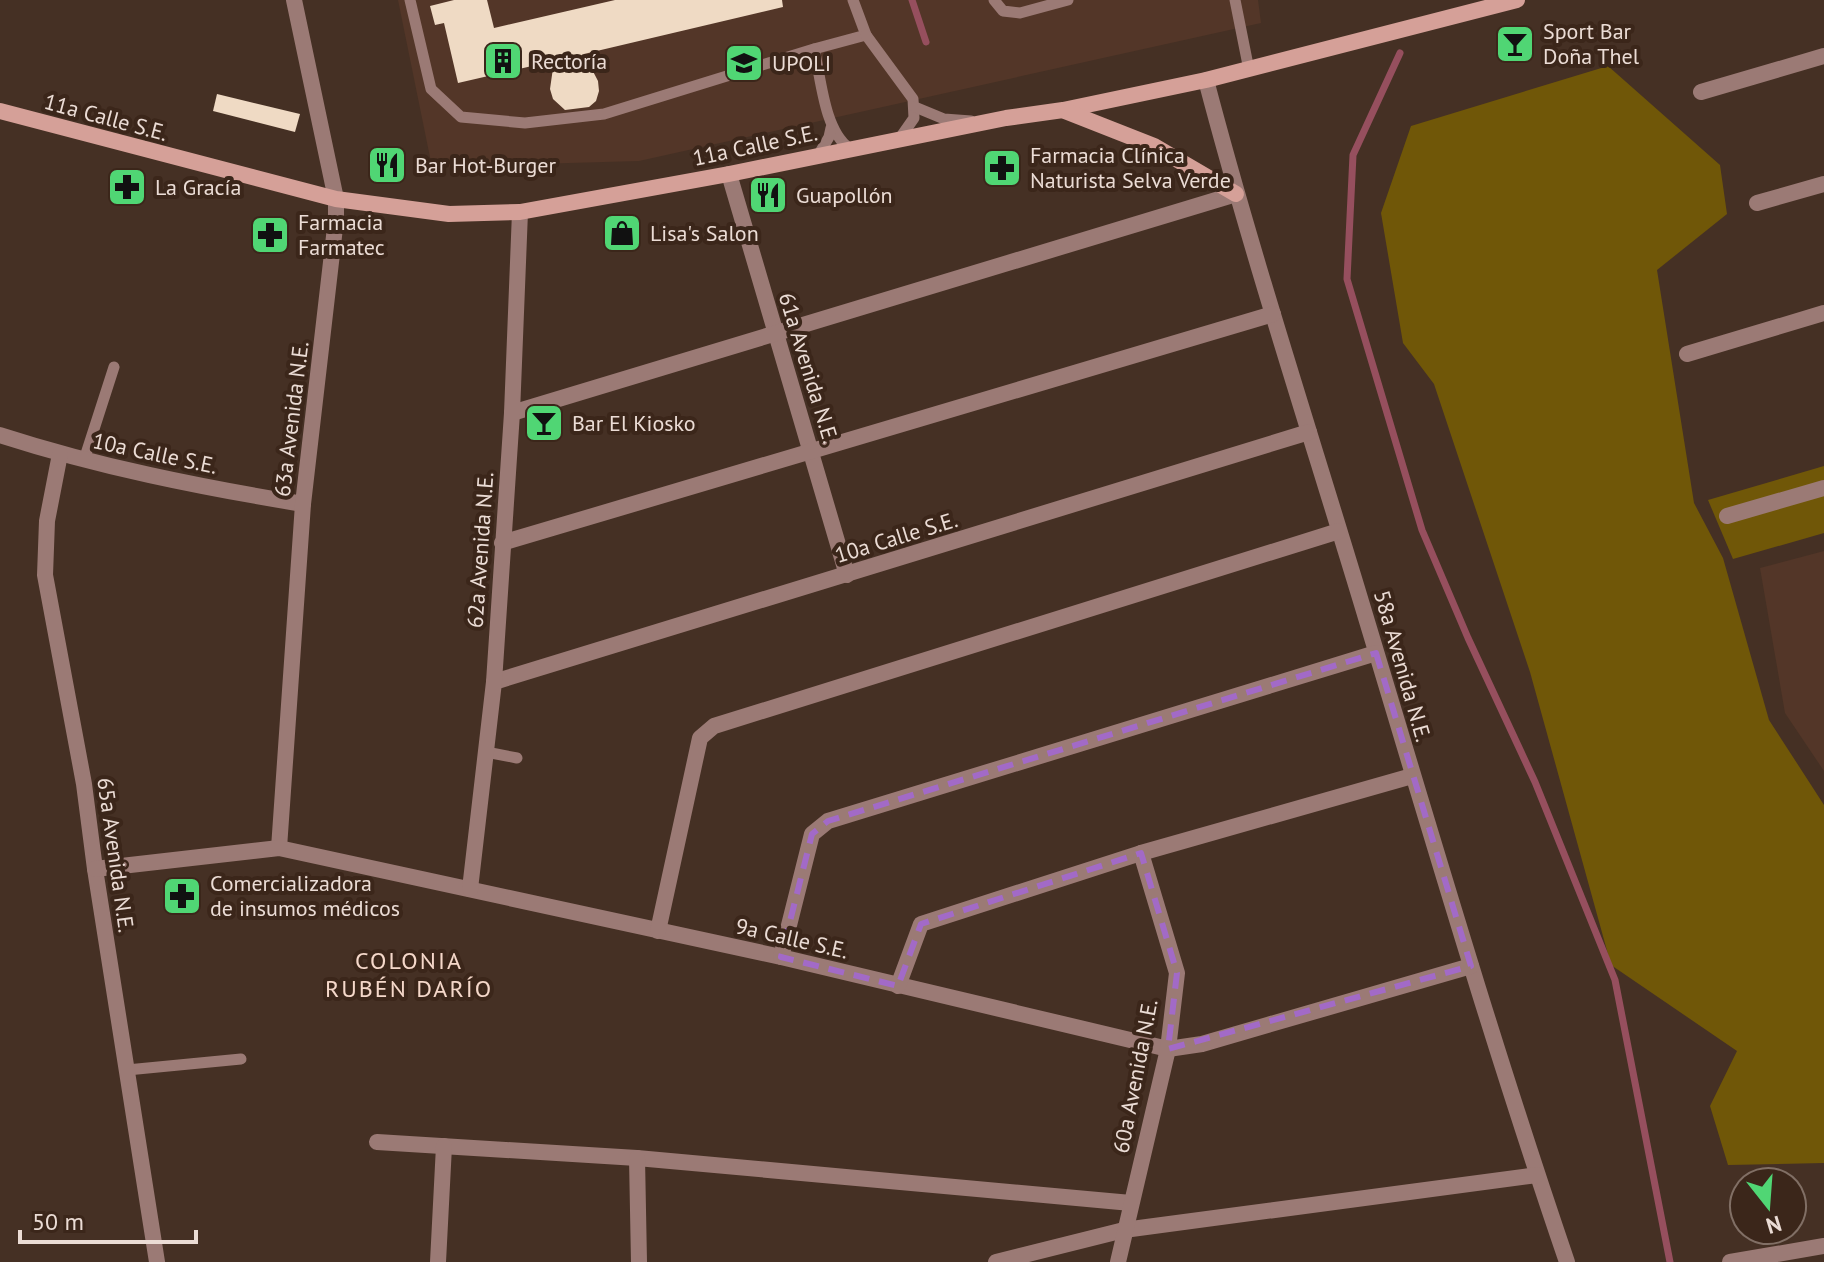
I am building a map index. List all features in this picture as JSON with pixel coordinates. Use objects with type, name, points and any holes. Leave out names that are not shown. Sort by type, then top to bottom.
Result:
[{"type":"street","name":"63a Avenida N.E.","points":[[279,848],[303,504],[336,219],[336,199],[294,0]]},
{"type":"street","name":"11a Calle S.E.","points":[[0,111],[336,199],[449,214],[520,212],[1063,110],[1206,80],[1473,6],[1517,0]]},
{"type":"street","points":[[1701,92],[1824,56]]},
{"type":"street","name":"58a Avenida N.E.","points":[[1206,80],[1236,194],[1412,776],[1567,1262]]},
{"type":"street","points":[[1063,110],[1154,146],[1236,194]]},
{"type":"street","name":"61a Avenida N.E.","points":[[729,174],[847,575]]},
{"type":"street","points":[[1757,203],[1824,184]]},
{"type":"street","points":[[512,413],[1236,194]]},
{"type":"street","name":"62a Avenida N.E.","points":[[470,889],[494,682],[512,413],[520,212]]},
{"type":"street","points":[[1687,354],[1824,313]]},
{"type":"street","points":[[502,543],[1273,314]]},
{"type":"street","name":"10a Calle S.E.","points":[[494,682],[1309,432]]},
{"type":"street","name":"10a Calle S.E.","points":[[0,435],[60,454],[190,485],[303,504]]},
{"type":"street","name":"65a Avenida N.E.","points":[[60,454],[47,521],[45,575],[84,784],[157,1262]]},
{"type":"street","points":[[1727,516],[1824,488]]},
{"type":"street","points":[[658,931],[700,738],[718,723],[1339,531]]},
{"type":"street","points":[[781,957],[812,834],[828,821],[1376,653]]},
{"type":"street","points":[[898,986],[921,924],[1141,853],[1412,776]]},
{"type":"street","name":"9a Calle S.E.","points":[[95,869],[279,848],[781,957],[1168,1049],[1202,1044],[1471,966]]},
{"type":"street","name":"60a Avenida N.E.","points":[[1118,1262],[1168,1049],[1177,973],[1141,853]]},
{"type":"street","points":[[377,1142],[637,1158],[1131,1203]]},
{"type":"street","points":[[438,1262],[444,1146]]},
{"type":"street","points":[[637,1158],[639,1262]]},
{"type":"street","points":[[996,1262],[1124,1230],[1537,1175]]},
{"type":"street","points":[[1730,1262],[1824,1246]]},
{"type":"lane","points":[[410,0],[431,89],[461,117],[525,123],[604,114],[866,35]]},
{"type":"lane","points":[[853,0],[866,35],[913,99],[915,107],[911,125],[899,139]]},
{"type":"lane","points":[[994,0],[1003,11],[1020,13],[1068,0]]},
{"type":"lane","points":[[1235,0],[1249,70]]},
{"type":"lane","points":[[814,49],[831,128],[841,143],[849,148]]},
{"type":"lane","points":[[915,107],[944,119],[987,122]]},
{"type":"lane","points":[[819,154],[831,128]]},
{"type":"lane","points":[[84,460],[114,367]]},
{"type":"lane","points":[[486,752],[517,758]]},
{"type":"lane","points":[[127,1070],[241,1059]]},
{"type":"highlighted area","points":[[1376,653],[1471,966],[1168,1049],[1177,973],[1141,853],[921,924],[898,986],[781,957],[812,834],[828,821]]},
{"type":"shaded area","name":"UPOLI","points":[[398,0],[1258,0],[1261,23],[639,161],[432,167]]},
{"type":"shaded area","points":[[1608,66],[1720,165],[1727,214],[1657,270],[1694,503],[1723,558],[1769,720],[1824,805],[1824,1163],[1728,1165],[1710,1106],[1737,1051],[1611,965],[1530,672],[1434,384],[1403,343],[1381,213],[1411,126]]},
{"type":"shaded area","points":[[1824,466],[1824,533],[1733,559],[1708,500]]},
{"type":"shaded area","points":[[1824,551],[1824,771],[1785,713],[1760,568]]},
{"type":"building","name":"Rectoría","points":[[454,0],[487,0],[494,28],[615,0],[782,0],[783,7],[584,54],[598,81],[596,101],[589,107],[565,110],[553,99],[550,89],[554,61],[458,83],[444,23],[435,25],[430,6]]},
{"type":"building","points":[[217,94],[300,114],[295,132],[213,111]]},
{"type":"waterway","points":[[912,0],[926,42]]},
{"type":"waterway","points":[[1400,53],[1353,155],[1347,279],[1422,530],[1535,782],[1615,980],[1670,1262]]},
{"type":"place","name":"Sport Bar Doña Thel","points":[[1515,44]]},
{"type":"place","name":"Rectoría","points":[[503,61]]},
{"type":"place","name":"UPOLI","points":[[744,63]]},
{"type":"place","name":"Bar Hot-Burger","points":[[387,165]]},
{"type":"place","name":"Farmacia Clínica Naturista Selva Verde","points":[[1002,168]]},
{"type":"place","name":"La Gracía","points":[[127,187]]},
{"type":"place","name":"Guapollón","points":[[768,195]]},
{"type":"place","name":"Lisa's Salon","points":[[622,233]]},
{"type":"place","name":"Farmacia Farmatec","points":[[270,235]]},
{"type":"place","name":"Bar El Kiosko","points":[[544,423]]},
{"type":"place","name":"Comercializadora de insumos médicos","points":[[182,896]]},
{"type":"district","name":"COLONIA RUBÉN DARÍO","points":[[409,974]]}]
